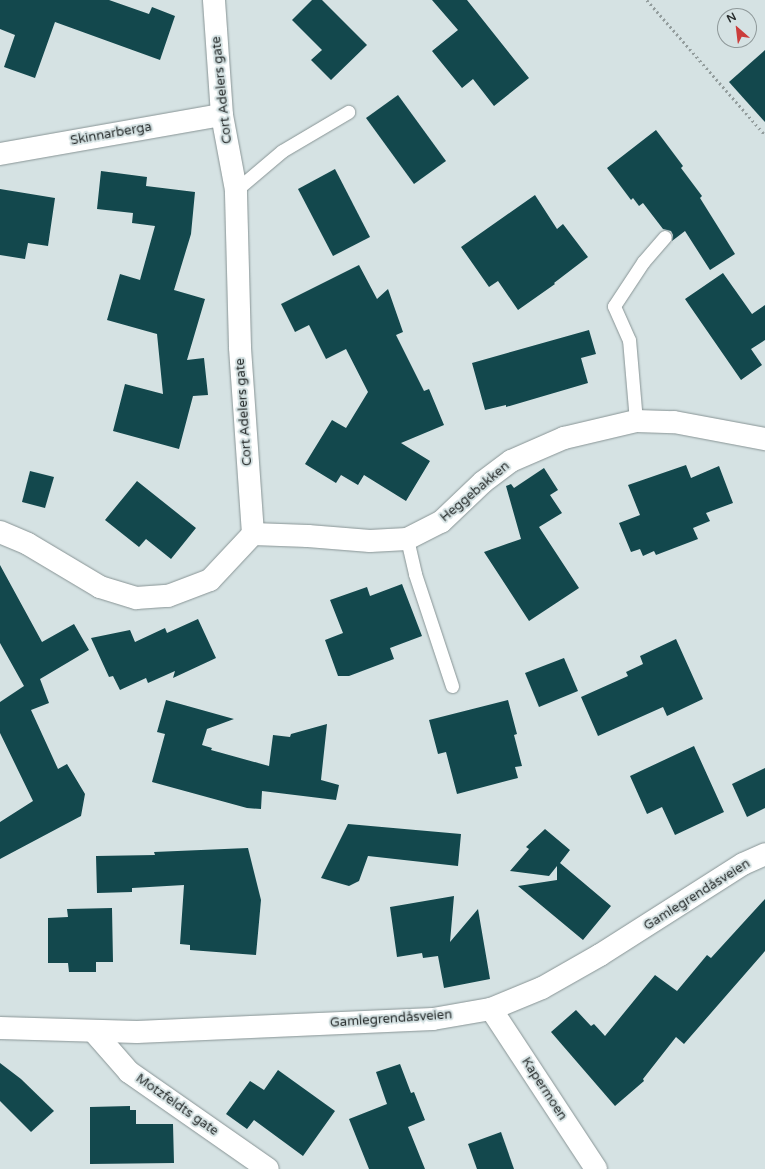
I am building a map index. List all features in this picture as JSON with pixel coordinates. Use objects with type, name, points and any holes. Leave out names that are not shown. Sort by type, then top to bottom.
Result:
[{"type":"street","name":"Cort Adelers gate","points":[[214,0],[222,115],[236,190],[240,347],[253,534]]},
{"type":"street","name":"Skinnarberga","points":[[0,154],[222,115]]},
{"type":"street","name":"Heggebakken","points":[[253,534],[308,536],[370,541],[407,539],[441,522],[484,482],[511,461],[564,438],[636,421],[674,422],[765,439]]},
{"type":"street","points":[[0,532],[28,544],[100,588],[136,598],[168,596],[210,580],[253,534]]},
{"type":"street","name":"Gamlegrendåsveien","points":[[0,1028],[94,1032],[137,1032],[433,1019],[491,1009],[542,988],[574,970],[743,864],[765,854]]},
{"type":"street","name":"Kapermoen","points":[[491,1009],[596,1169]]},
{"type":"street","name":"Motzfeldts gate","points":[[94,1032],[129,1072],[268,1169]]},
{"type":"lane","points":[[236,190],[282,151],[348,112]]},
{"type":"lane","points":[[636,421],[629,340],[614,306],[643,262],[665,237]]},
{"type":"lane","points":[[407,539],[415,574],[452,686]]},
{"type":"path","points":[[648,0],[765,136]]},
{"type":"building","points":[[0,0],[109,0],[149,14],[152,7],[175,16],[160,60],[55,22],[35,78],[4,67],[15,35],[0,29]]},
{"type":"building","points":[[312,0],[322,0],[367,45],[331,80],[311,60],[322,50],[292,20]]},
{"type":"building","points":[[432,0],[467,0],[529,78],[494,106],[473,79],[462,88],[432,51],[458,30]]},
{"type":"building","points":[[765,50],[765,122],[729,82]]},
{"type":"building","points":[[398,95],[446,161],[414,184],[366,118]]},
{"type":"building","points":[[656,130],[683,166],[681,168],[702,196],[700,198],[735,254],[710,270],[685,231],[672,241],[673,235],[671,231],[663,229],[643,203],[639,206],[633,198],[631,200],[607,168]]},
{"type":"building","points":[[335,169],[370,237],[333,256],[298,189]]},
{"type":"building","points":[[101,171],[147,177],[146,186],[195,192],[191,234],[174,290],[205,299],[187,360],[204,358],[208,395],[193,396],[179,449],[113,431],[125,384],[163,394],[157,334],[107,320],[120,274],[140,280],[155,226],[132,223],[133,213],[97,209]]},
{"type":"building","points":[[0,189],[55,198],[48,246],[28,243],[25,259],[0,255]]},
{"type":"building","points":[[535,195],[557,229],[563,224],[588,257],[554,283],[555,284],[518,310],[498,281],[489,287],[461,247]]},
{"type":"building","points":[[359,265],[377,299],[388,289],[403,332],[396,335],[424,391],[429,389],[444,425],[401,443],[430,461],[406,501],[364,475],[358,485],[341,475],[336,483],[305,464],[332,420],[346,428],[368,392],[346,349],[326,359],[309,325],[295,332],[281,304]]},
{"type":"building","points":[[723,273],[752,314],[765,305],[765,340],[751,349],[762,365],[741,380],[685,299]]},
{"type":"building","points":[[589,330],[596,354],[581,358],[588,383],[506,407],[506,405],[485,410],[472,363]]},
{"type":"building","points":[[686,465],[691,478],[719,466],[733,503],[706,513],[710,521],[693,528],[698,539],[656,555],[654,551],[643,556],[640,549],[631,552],[619,523],[640,515],[628,485]]},
{"type":"building","points":[[544,468],[558,490],[550,495],[562,513],[539,527],[579,588],[529,621],[484,552],[521,539],[506,486],[511,484],[514,488]]},
{"type":"building","points":[[30,471],[54,477],[45,508],[22,502]]},
{"type":"building","points":[[137,481],[196,528],[171,559],[146,539],[139,547],[105,520]]},
{"type":"building","points":[[0,565],[42,642],[74,624],[89,650],[40,679],[49,703],[31,710],[58,769],[67,764],[85,794],[81,816],[0,859],[0,822],[33,801],[0,733],[0,702],[24,686],[0,643]]},
{"type":"building","points":[[402,584],[422,636],[390,648],[394,659],[349,676],[338,676],[325,640],[343,633],[330,600],[367,587],[370,596]]},
{"type":"building","points":[[198,619],[216,658],[173,678],[175,671],[148,683],[146,678],[120,690],[113,676],[109,677],[91,638],[130,630],[135,642],[165,628],[167,633]]},
{"type":"building","points":[[676,639],[703,699],[667,716],[663,707],[598,736],[581,697],[628,676],[626,672],[643,664],[640,656]]},
{"type":"building","points":[[564,658],[578,691],[539,707],[525,673]]},
{"type":"building","points":[[166,700],[234,719],[207,729],[202,745],[212,748],[211,750],[269,766],[273,735],[290,737],[291,734],[327,724],[321,780],[339,785],[336,800],[262,791],[261,809],[247,808],[152,782],[165,734],[157,732]]},
{"type":"building","points":[[508,700],[517,734],[514,735],[522,766],[515,767],[518,778],[457,794],[446,752],[438,754],[429,720]]},
{"type":"building","points":[[694,746],[724,812],[675,835],[662,807],[647,814],[630,776]]},
{"type":"building","points":[[765,768],[765,808],[747,817],[732,784]]},
{"type":"building","points":[[348,824],[461,834],[458,866],[368,856],[359,881],[349,886],[321,878]]},
{"type":"building","points":[[545,829],[570,850],[560,863],[611,906],[583,940],[518,886],[557,880],[557,866],[549,876],[510,871],[529,849],[526,847]]},
{"type":"building","points":[[248,848],[261,900],[256,955],[190,950],[190,945],[180,944],[184,885],[132,888],[132,892],[97,893],[96,856],[155,855],[154,852]]},
{"type":"building","points":[[454,896],[450,942],[478,909],[490,979],[444,988],[438,956],[423,958],[422,953],[397,957],[390,907]]},
{"type":"building","points":[[765,899],[765,951],[684,1044],[676,1037],[643,1079],[644,1081],[615,1106],[551,1032],[576,1010],[591,1026],[594,1024],[605,1036],[655,975],[677,991],[707,955],[711,958]]},
{"type":"building","points":[[112,908],[113,962],[96,962],[96,972],[69,972],[68,963],[48,963],[48,918],[68,917],[67,909]]},
{"type":"building","points":[[0,1063],[21,1079],[54,1111],[31,1132],[0,1101]]},
{"type":"building","points":[[400,1064],[411,1093],[414,1092],[425,1120],[408,1127],[425,1169],[369,1169],[349,1119],[387,1104],[376,1072]]},
{"type":"building","points":[[278,1070],[335,1111],[303,1156],[254,1120],[247,1129],[226,1114],[250,1081],[264,1090]]},
{"type":"building","points":[[130,1106],[130,1110],[136,1110],[136,1124],[173,1124],[174,1163],[90,1164],[90,1107]]},
{"type":"building","points":[[501,1132],[514,1169],[477,1169],[468,1144]]}]
